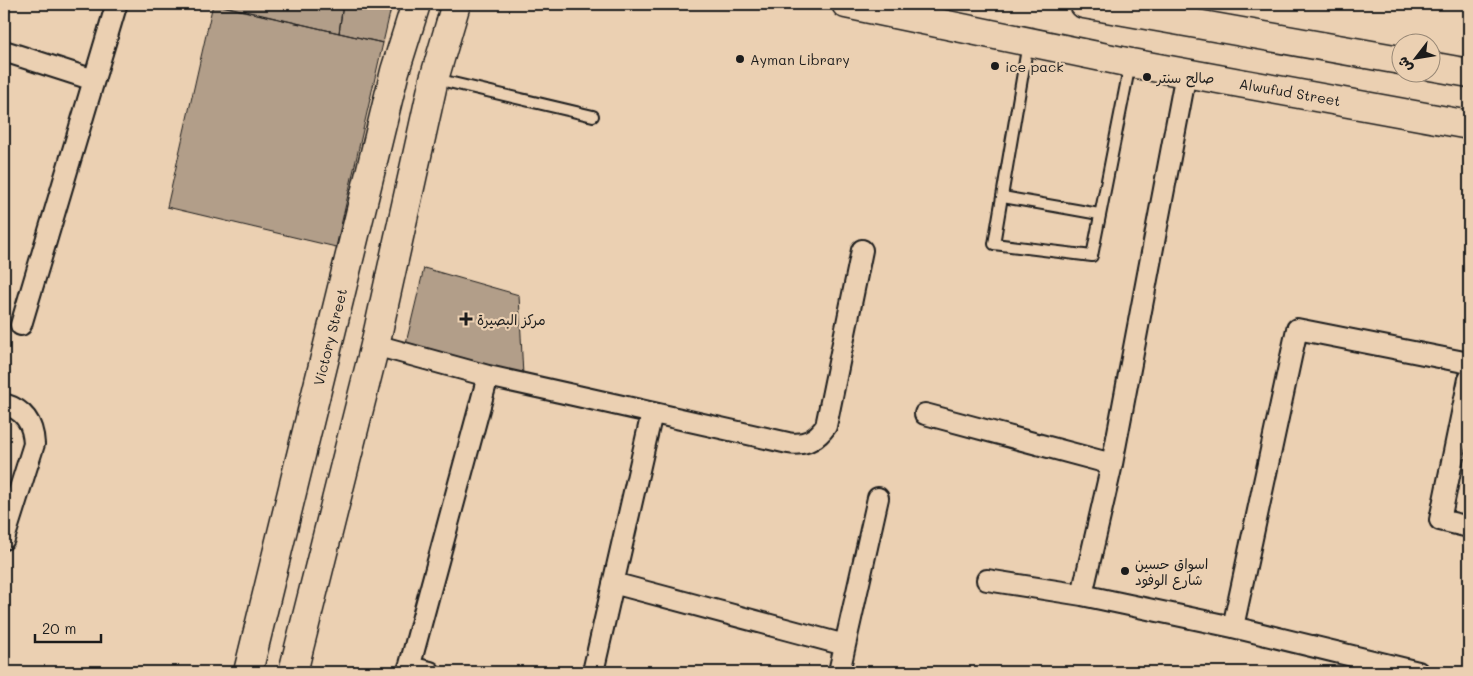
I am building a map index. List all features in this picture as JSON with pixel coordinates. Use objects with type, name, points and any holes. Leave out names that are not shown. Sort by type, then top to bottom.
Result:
[{"type":"street","name":"Victory Street","points":[[248,672],[395,70],[416,4]]},
{"type":"street","points":[[292,672],[375,345],[434,79],[456,4]]},
{"type":"street","name":"Alwufud Street","points":[[846,4],[1130,63],[1469,125]]},
{"type":"street","points":[[1084,4],[1390,58]]},
{"type":"street","points":[[21,325],[116,6]]},
{"type":"street","points":[[4,50],[94,80]]},
{"type":"street","points":[[1440,68],[1469,73]]},
{"type":"street","points":[[395,70],[434,79]]},
{"type":"street","points":[[1082,595],[1112,464],[1186,72]]},
{"type":"street","points":[[375,345],[488,376],[797,445],[814,439],[826,426],[862,250]]},
{"type":"street","points":[[1233,627],[1297,329],[1469,363]]},
{"type":"street","points":[[430,672],[408,670],[488,376]]},
{"type":"street","points":[[1469,378],[1440,520],[1469,527]]},
{"type":"street","points":[[4,404],[14,407],[30,422],[34,433],[34,444],[4,539]]},
{"type":"street","points":[[593,672],[652,413]]},
{"type":"street","points":[[926,414],[1112,464]]},
{"type":"street","points":[[839,672],[878,498]]},
{"type":"street","points":[[987,580],[1082,595],[1233,627],[1418,672]]},
{"type":"street","points":[[612,583],[846,645]]},
{"type":"lane","points":[[1028,42],[994,244],[1092,256],[1130,63]]},
{"type":"lane","points":[[434,79],[593,116]]},
{"type":"lane","points":[[1003,196],[1099,214]]},
{"type":"building","points":[[213,4],[383,43],[336,247],[167,207]]},
{"type":"building","points":[[220,4],[343,4],[339,33]]},
{"type":"building","points":[[343,4],[392,4],[383,43],[339,33]]},
{"type":"building","name":"مركز البصيرة","points":[[424,268],[519,295],[523,376],[406,343]]},
{"type":"place","name":"Ayman Library","points":[[740,59]]},
{"type":"place","name":"ice pack","points":[[995,66]]},
{"type":"place","name":"صالح سنتر","points":[[1147,77]]},
{"type":"place","name":"مركز البصيرة","points":[[466,319]]},
{"type":"place","name":"اسواق حسين شارع الوفود","points":[[1125,571]]}]
